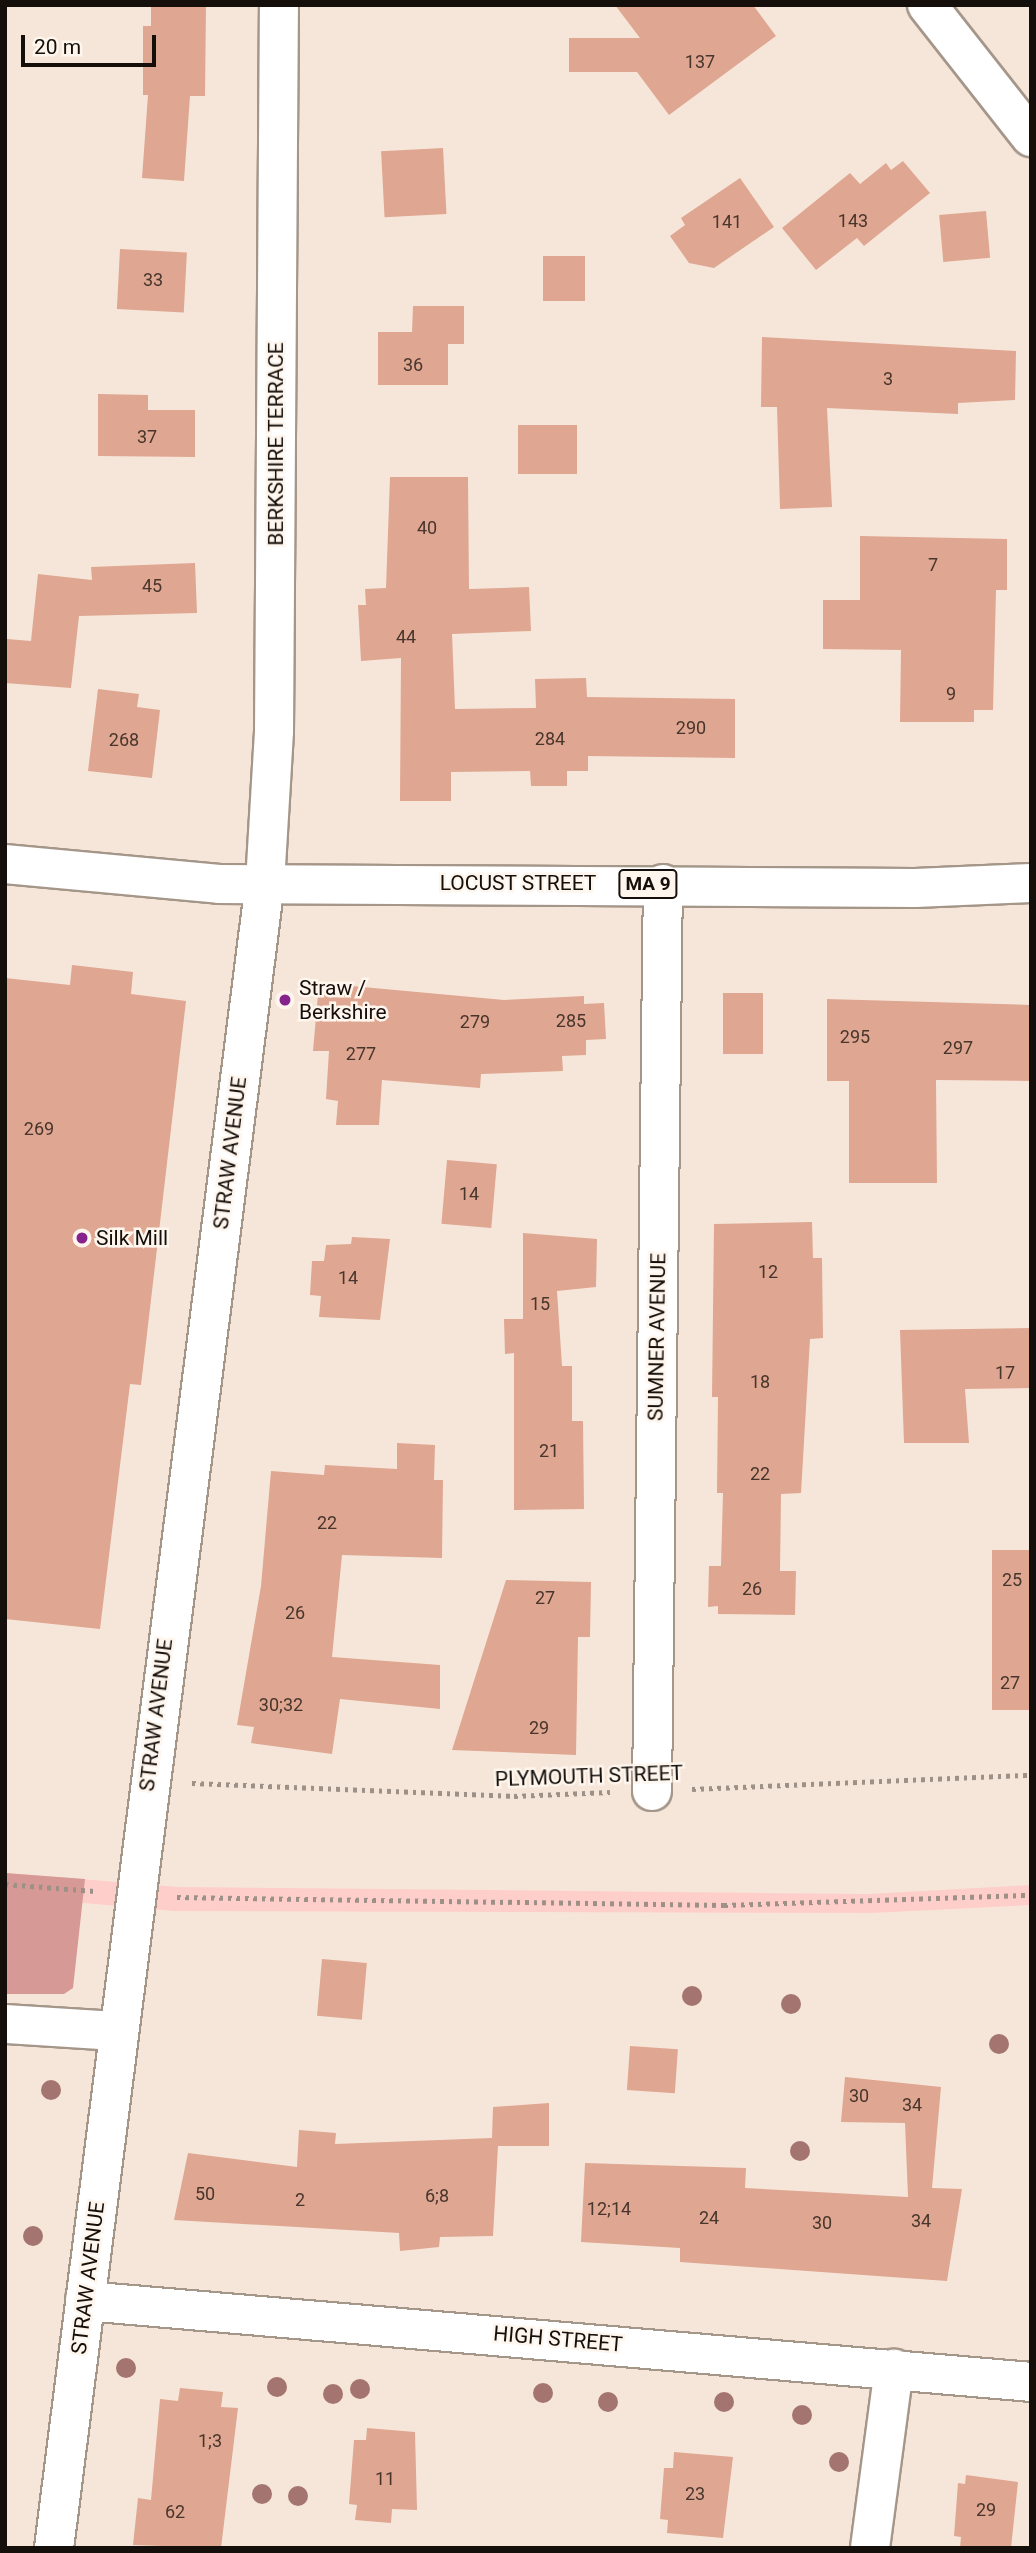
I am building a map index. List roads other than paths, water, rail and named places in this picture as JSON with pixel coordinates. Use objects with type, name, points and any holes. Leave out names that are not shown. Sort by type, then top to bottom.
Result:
[{"type":"main road","name":"BERKSHIRE TERRACE","points":[[265,883],[274,732],[279,5]]},
{"type":"main road","points":[[927,5],[1031,137]]},
{"type":"main road","name":"LOCUST STREET","points":[[5,864],[265,883],[1031,883]]},
{"type":"main road","name":"STRAW AVENUE","points":[[54,2548],[148,1781],[265,883]]},
{"type":"main road","name":"SUMNER AVENUE","points":[[652,1791],[663,884]]},
{"type":"main road","points":[[5,2024],[117,2031]]},
{"type":"main road","name":"HIGH STREET","points":[[85,2301],[1031,2382]]},
{"type":"main road","points":[[870,2548],[894,2369]]},
{"type":"place","name":"Straw / Berkshire","points":[[285,1000]]},
{"type":"place","name":"Silk Mill","points":[[82,1238]]}]
